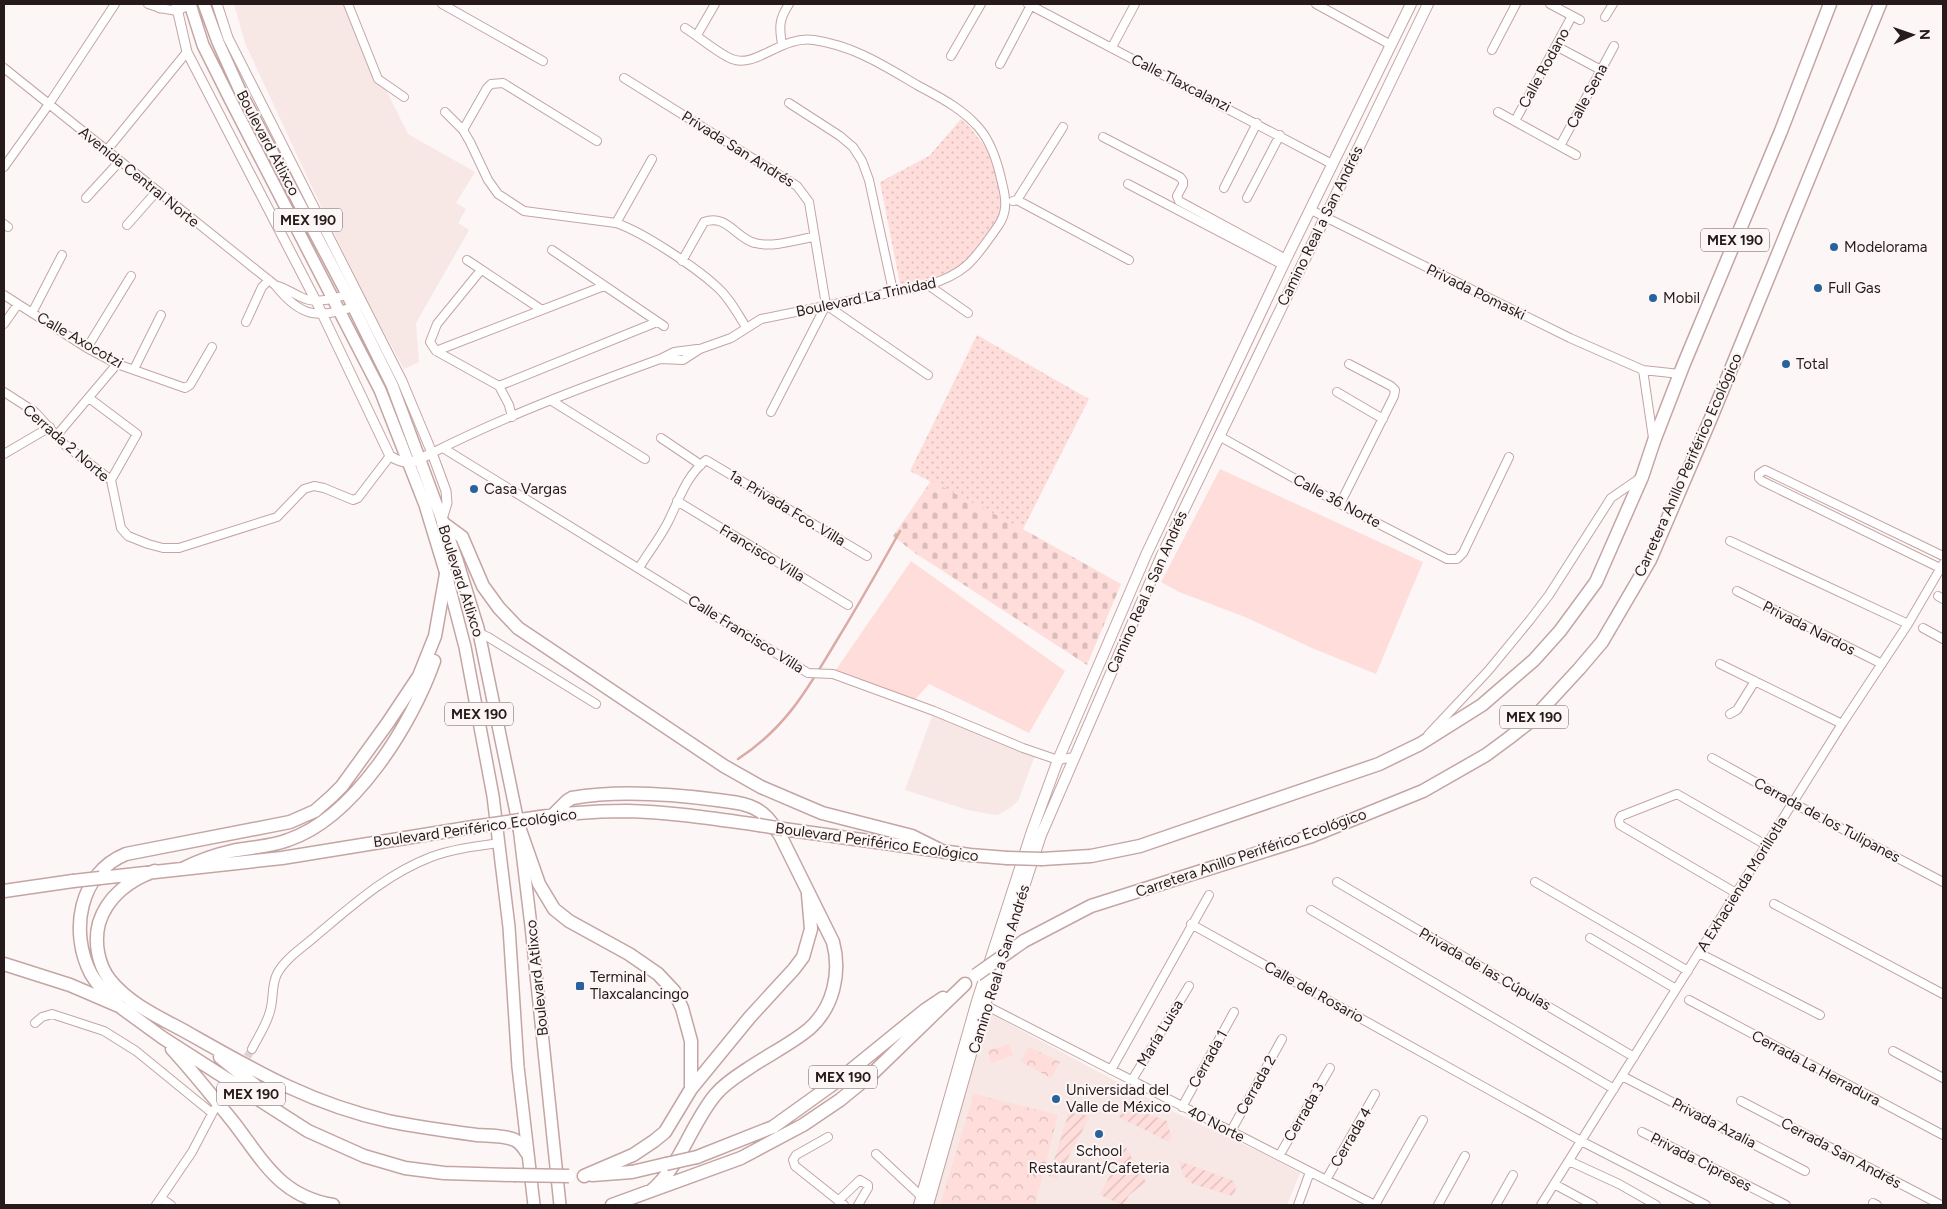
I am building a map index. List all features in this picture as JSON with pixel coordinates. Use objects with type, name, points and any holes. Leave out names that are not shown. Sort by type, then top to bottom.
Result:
[{"type":"highway","name":"MEX 190","points":[[1420,744],[1482,705],[1534,660],[1560,631],[1596,582],[1642,477],[1680,374],[1782,131],[1830,4]]},
{"type":"highway","name":"Carretera Anillo Periférico Ecológico","points":[[964,984],[1024,941],[1091,906],[1312,836],[1424,791],[1486,755],[1532,720],[1602,642],[1650,560],[1711,418],[1880,4]]},
{"type":"highway","points":[[442,521],[462,537],[483,586],[499,608],[518,628],[724,766],[761,787],[801,805],[844,820],[912,836],[944,852]]},
{"type":"highway","points":[[182,869],[221,854],[278,844],[301,836],[324,822],[342,807],[391,746],[420,696],[433,663],[442,630],[447,577]]},
{"type":"highway","points":[[119,1006],[96,982],[87,966],[81,945],[79,925],[82,903],[92,882],[115,858],[126,854],[290,822],[306,816],[332,796],[351,774],[419,676],[435,636],[447,577]]},
{"type":"highway","name":"Boulevard Periférico Ecológico","points":[[4,891],[155,871],[282,858],[554,814],[628,811],[691,816],[944,852],[1042,859],[1091,856],[1140,846],[1379,764],[1420,744]]},
{"type":"highway","points":[[554,814],[572,798],[628,794],[691,796],[745,804],[760,811],[780,835],[808,892],[828,927],[836,952],[834,987],[824,1012],[809,1029],[740,1073],[717,1092],[701,1114],[668,1173],[651,1191]]},
{"type":"highway","points":[[519,828],[539,884],[554,909],[569,921],[649,967],[674,991],[682,1008],[692,1041],[691,1089]]},
{"type":"highway","points":[[155,871],[128,884],[108,905],[98,929],[97,944],[100,959],[110,980],[132,1001],[280,1084],[343,1109],[412,1126],[511,1138],[522,1145],[527,1153]]},
{"type":"highway","points":[[584,1176],[632,1155],[654,1142],[671,1124],[691,1089],[750,1017],[794,969],[803,957],[811,929],[808,892]]},
{"type":"highway","name":"MEX 190","points":[[4,964],[70,985],[119,1006],[163,1038],[308,1131],[364,1156],[405,1168],[444,1173],[514,1176],[584,1176],[623,1173],[697,1157],[773,1127],[840,1079],[924,1010],[964,984]]},
{"type":"highway","points":[[612,1205],[741,1158],[803,1125],[845,1096],[873,1073],[964,984]]},
{"type":"highway","points":[[163,1038],[228,1116],[272,1174],[297,1193],[315,1202],[333,1205]]},
{"type":"highway","points":[[198,1038],[308,1131]]},
{"type":"main road","name":"MEX 190","points":[[191,4],[203,45],[415,461]]},
{"type":"main road","name":"Boulevard Atlixco","points":[[204,4],[218,42],[241,93],[358,306],[392,385],[447,577],[465,647],[493,796],[509,927],[518,1067],[534,1205]]},
{"type":"main road","name":"Camino Real a San Andrés","points":[[923,1202],[935,1144],[1058,760],[1146,555],[1332,164],[1411,4]]},
{"type":"main road","name":"Camino Real a San Andrés","points":[[981,1003],[1041,835],[1162,555],[1428,4]]},
{"type":"main road","points":[[1258,319],[1272,326]]},
{"type":"main road","name":"Boulevard Atlixco","points":[[415,461],[457,560],[479,633],[519,828],[560,1205]]},
{"type":"main road","points":[[1112,634],[1126,637]]},
{"type":"main road","points":[[509,927],[531,926]]},
{"type":"street","points":[[4,167],[49,104],[115,4]]},
{"type":"street","points":[[148,4],[169,6],[191,4]]},
{"type":"street","points":[[216,4],[228,38],[351,293],[316,301]]},
{"type":"street","points":[[348,4],[378,79],[404,96]]},
{"type":"street","points":[[442,4],[543,61]]},
{"type":"street","points":[[696,36],[715,4]]},
{"type":"street","points":[[782,44],[780,29],[782,14],[789,4]]},
{"type":"street","points":[[951,56],[981,4]]},
{"type":"street","points":[[1000,64],[1030,4]]},
{"type":"street","name":"Calle Tlaxcalanzi","points":[[1030,4],[1332,164]]},
{"type":"street","points":[[1112,47],[1135,4]]},
{"type":"street","points":[[1316,4],[1391,45]]},
{"type":"street","points":[[1492,50],[1516,4]]},
{"type":"street","points":[[1550,4],[1560,6],[1580,20]]},
{"type":"street","points":[[1605,18],[1613,4]]},
{"type":"street","points":[[169,6],[187,52],[316,301],[390,456],[398,461],[415,461]]},
{"type":"street","name":"Calle Rodano","points":[[1515,121],[1572,16]]},
{"type":"street","name":"Boulevard La Trinidad","points":[[415,461],[512,416],[674,352],[700,349],[730,338],[761,319],[946,280],[972,262],[1001,222],[1006,202],[1001,174],[991,148],[980,129],[951,104],[868,56],[831,43],[810,39],[796,40],[782,44],[746,62],[732,59],[685,28]]},
{"type":"street","points":[[1556,46],[1600,70]]},
{"type":"street","name":"Calle Sena","points":[[1560,146],[1614,46]]},
{"type":"street","points":[[107,150],[187,52]]},
{"type":"street","name":"Avenida Central Norte","points":[[4,68],[272,283],[298,308],[323,315],[358,306]]},
{"type":"street","name":"Privada San Andrés","points":[[624,78],[798,186],[809,202],[813,237],[826,305]]},
{"type":"street","points":[[463,130],[487,88],[491,84],[503,83],[597,141]]},
{"type":"street","points":[[790,103],[840,136],[853,147],[862,161],[869,180],[893,291]]},
{"type":"street","points":[[445,112],[463,130],[488,180],[498,194],[520,208],[534,213],[616,223],[630,227],[716,286],[746,327]]},
{"type":"street","points":[[1498,112],[1576,155]]},
{"type":"street","points":[[1224,188],[1257,123]]},
{"type":"street","points":[[1016,200],[1063,127]]},
{"type":"street","points":[[1248,198],[1280,135]]},
{"type":"street","points":[[1103,137],[1180,177],[1183,185],[1177,196],[1179,201],[1285,262]]},
{"type":"street","points":[[616,223],[652,159]]},
{"type":"street","points":[[86,198],[120,161]]},
{"type":"street","points":[[1128,184],[1285,262]]},
{"type":"street","points":[[127,225],[157,191]]},
{"type":"street","points":[[1006,202],[1016,200],[1130,260]]},
{"type":"street","name":"Privada Pomaski","points":[[1311,210],[1570,338],[1643,370],[1680,374]]},
{"type":"street","points":[[682,261],[704,222],[710,220],[724,223],[753,243],[774,244],[813,237]]},
{"type":"street","points":[[499,386],[661,324],[552,250]]},
{"type":"street","points":[[32,313],[62,255]]},
{"type":"street","points":[[467,260],[542,310]]},
{"type":"street","points":[[481,270],[437,324],[430,342],[436,352],[499,386],[512,416]]},
{"type":"street","points":[[87,348],[131,276]]},
{"type":"street","points":[[246,322],[262,287],[272,283]]},
{"type":"street","name":"Avenida Central Norte","points":[[272,283],[287,288],[303,298],[316,301]]},
{"type":"street","points":[[928,285],[968,313]]},
{"type":"street","points":[[436,352],[604,286]]},
{"type":"street","name":"Calle Axocotzi","points":[[4,295],[87,348],[117,364],[185,388],[188,388],[212,347]]},
{"type":"street","points":[[4,324],[18,304]]},
{"type":"street","points":[[771,412],[826,305],[928,375]]},
{"type":"street","points":[[358,306],[402,382],[443,480],[447,499],[442,521]]},
{"type":"street","points":[[134,370],[161,315]]},
{"type":"street","points":[[57,435],[117,364]]},
{"type":"street","points":[[1340,504],[1383,419],[1395,390],[1391,386],[1349,364]]},
{"type":"street","points":[[1643,370],[1654,441]]},
{"type":"street","name":"Cerrada 2 Norte","points":[[4,392],[35,412],[65,445],[111,480],[121,528],[128,536],[163,548],[179,548],[277,517],[304,489],[314,486],[353,500],[358,498],[390,456]]},
{"type":"street","points":[[1337,392],[1383,419]]},
{"type":"street","points":[[89,398],[137,434],[111,480]]},
{"type":"street","points":[[552,401],[645,459]]},
{"type":"street","points":[[4,454],[50,427]]},
{"type":"street","name":"Calle 36 Norte","points":[[1219,436],[1340,504],[1447,559],[1457,559],[1463,553],[1509,458]]},
{"type":"street","name":"1a. Privada Fco. Villa","points":[[661,438],[867,556]]},
{"type":"street","name":"Calle Francisco Villa","points":[[443,448],[808,673],[833,674],[1058,760],[1074,757]]},
{"type":"street","points":[[639,568],[667,523],[677,500],[696,468],[703,463]]},
{"type":"street","points":[[1942,566],[1762,481],[1759,478],[1759,474],[1765,470],[1943,556]]},
{"type":"street","points":[[1420,744],[1488,671],[1530,620],[1549,595],[1611,498],[1642,477]]},
{"type":"street","points":[[1810,505],[1815,494]]},
{"type":"street","name":"Francisco Villa","points":[[677,500],[848,605]]},
{"type":"street","points":[[1730,541],[1908,624]]},
{"type":"street","name":"A Exhacienda Morillotla","points":[[1541,1205],[1842,724],[1908,624],[1942,566]]},
{"type":"street","name":"Privada Nardos","points":[[1737,591],[1882,664]]},
{"type":"street","points":[[1922,628],[1943,639]]},
{"type":"street","points":[[479,633],[596,704]]},
{"type":"street","points":[[1720,664],[1842,724]]},
{"type":"street","points":[[1730,714],[1737,710],[1755,681]]},
{"type":"street","name":"Cerrada de los Tulipanes","points":[[1712,758],[1943,882]]},
{"type":"street","points":[[1736,893],[1620,825],[1619,820],[1621,816],[1677,794],[1766,845]]},
{"type":"street","points":[[252,1049],[270,1012],[273,984],[278,973],[285,963],[341,915],[376,886],[393,875],[433,856],[499,843]]},
{"type":"street","name":"Privada de las Cúpulas","points":[[1337,882],[1634,1057]]},
{"type":"street","points":[[1535,882],[1688,971]]},
{"type":"street","points":[[1110,1070],[1209,895]]},
{"type":"street","points":[[1774,904],[1943,994]]},
{"type":"street","points":[[1311,910],[1614,1089]]},
{"type":"street","name":"Calle del Rosario","points":[[1191,924],[1581,1141],[1706,1205]]},
{"type":"street","points":[[1590,938],[1676,990]]},
{"type":"street","points":[[1699,953],[1820,1015]]},
{"type":"street","name":"María Luisa","points":[[1132,1080],[1189,986]]},
{"type":"street","name":"Cerrada La Herradura","points":[[1689,1000],[1943,1135]]},
{"type":"street","name":"40 Norte","points":[[981,1003],[1375,1205]]},
{"type":"street","name":"Cerrada 1","points":[[1182,1106],[1234,1012]]},
{"type":"street","points":[[35,1023],[42,1017],[52,1014],[104,1032],[136,1051],[214,1111],[192,1152],[159,1202],[171,1205]]},
{"type":"street","name":"Cerrada 2","points":[[1230,1131],[1282,1039]]},
{"type":"street","points":[[1893,1051],[1943,1078]]},
{"type":"street","name":"Cerrada 3","points":[[1279,1156],[1330,1068]]},
{"type":"street","name":"Privada Azalia","points":[[1622,1076],[1805,1171]]},
{"type":"street","name":"Cerrada 4","points":[[1326,1180],[1375,1094]]},
{"type":"street","name":"Cerrada San Andrés","points":[[1741,1101],[1941,1205]]},
{"type":"street","points":[[1375,1205],[1423,1120]]},
{"type":"street","name":"Privada Cipreses","points":[[1642,1132],[1786,1205]]},
{"type":"street","points":[[828,1137],[796,1155],[793,1160],[795,1166],[841,1203],[860,1180],[868,1185],[868,1188],[858,1205]]},
{"type":"street","points":[[876,1154],[923,1202]]},
{"type":"street","points":[[1438,1205],[1465,1156]]},
{"type":"street","points":[[1569,1160],[1619,1184],[1656,1205]]},
{"type":"street","points":[[1298,1205],[1310,1172]]},
{"type":"street","points":[[1496,1205],[1513,1175]]},
{"type":"street","points":[[1554,1184],[1593,1205]]},
{"type":"shaded area","points":[[234,4],[349,4],[383,84],[408,134],[475,172],[456,203],[466,209],[458,223],[469,230],[416,323],[419,362],[404,369],[368,303],[245,43]]},
{"type":"shaded area","points":[[934,711],[1036,753],[1018,801],[1010,808],[998,815],[989,814],[968,810],[905,790]]},
{"type":"shaded area","name":"Universidad del Valle de México","points":[[989,1013],[1170,1110],[1300,1173],[1287,1205],[931,1205],[986,1014]]},
{"type":"green space","points":[[961,119],[986,148],[996,176],[1002,206],[1000,217],[971,259],[954,271],[900,284],[880,182],[929,156]]},
{"type":"green space","points":[[977,335],[1089,399],[1023,529],[910,471]]},
{"type":"green space","points":[[1220,469],[1423,562],[1376,674],[1312,648],[1245,617],[1179,592],[1161,582]]},
{"type":"green space","points":[[931,481],[1023,529],[1121,584],[1087,665],[915,553],[893,536]]},
{"type":"green space","points":[[911,561],[1065,671],[1029,733],[929,684],[912,703],[833,674]]},
{"type":"green space","points":[[1009,1044],[1013,1055],[991,1063],[987,1051]]},
{"type":"green space","points":[[1029,1047],[1060,1062],[1051,1078],[1021,1062]]},
{"type":"green space","points":[[974,1094],[1058,1115],[1035,1205],[940,1205]]},
{"type":"green space","points":[[1126,1106],[1167,1121],[1171,1136],[1169,1142],[1119,1117]]},
{"type":"green space","points":[[1069,1112],[1090,1116],[1057,1179],[1049,1176]]},
{"type":"green space","points":[[1125,1146],[1146,1182],[1129,1195],[1123,1205],[1100,1195]]},
{"type":"green space","points":[[1179,1161],[1234,1181],[1236,1188],[1233,1196],[1193,1184],[1183,1175]]},
{"type":"waterway","points":[[738,759],[770,734],[795,706],[853,613],[900,531]]},
{"type":"tunnel","points":[[241,1067],[252,1049]]},
{"type":"tunnel","points":[[218,1105],[234,1079]]},
{"type":"place","name":"Modelorama","points":[[1834,247]]},
{"type":"place","name":"Full Gas","points":[[1818,288]]},
{"type":"place","name":"Mobil","points":[[1653,298]]},
{"type":"place","name":"Total","points":[[1786,364]]},
{"type":"place","name":"Casa Vargas","points":[[474,489]]},
{"type":"place","name":"Terminal Tlaxcalancingo","points":[[580,986]]},
{"type":"place","name":"Universidad del Valle de México","points":[[1056,1099]]},
{"type":"place","name":"School Restaurant/Cafeteria","points":[[1099,1134]]}]
